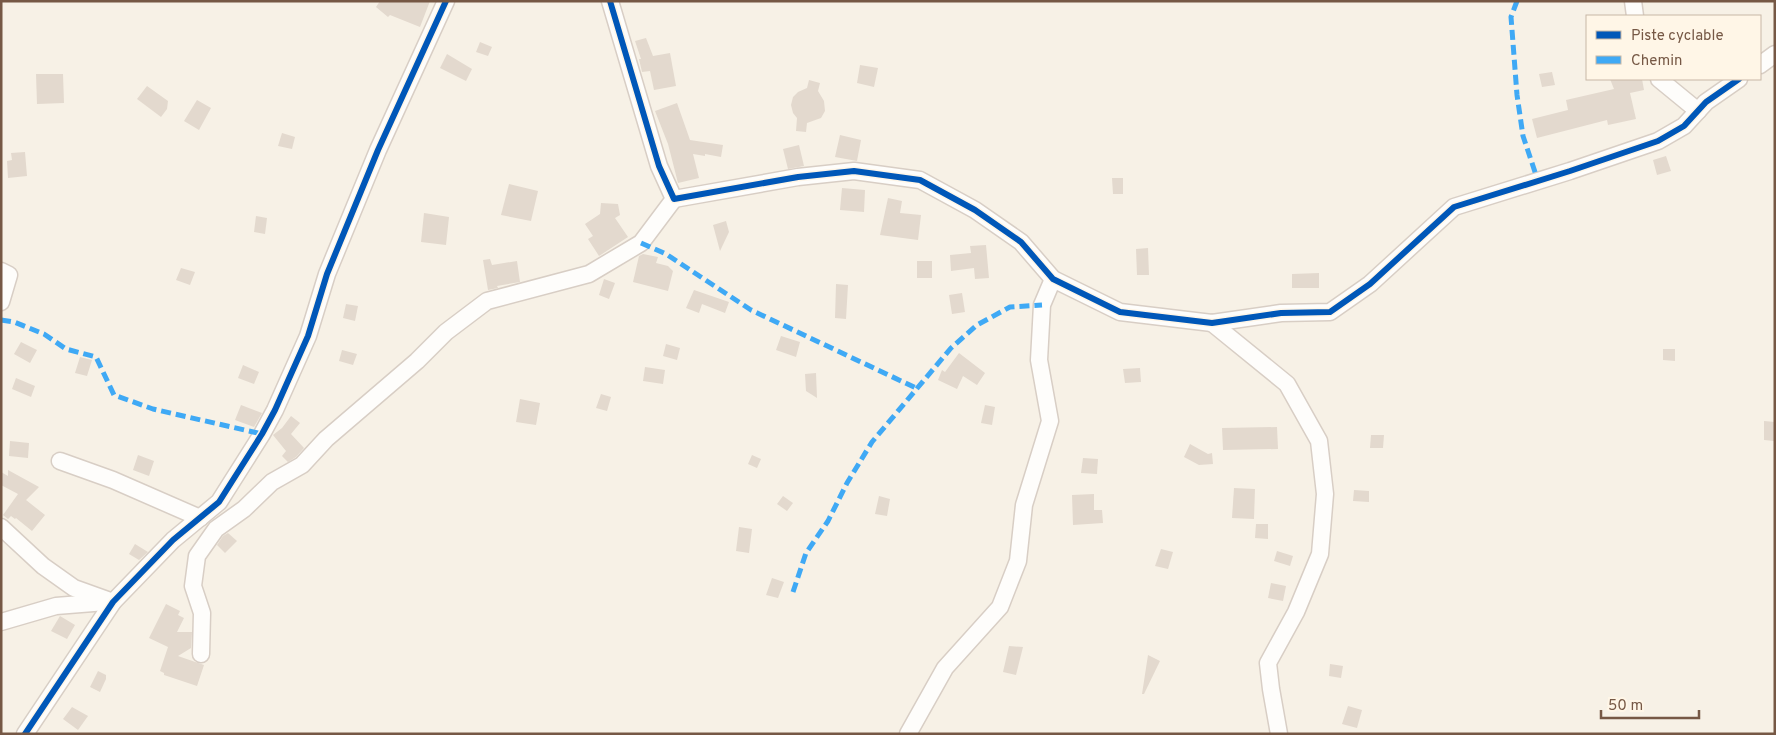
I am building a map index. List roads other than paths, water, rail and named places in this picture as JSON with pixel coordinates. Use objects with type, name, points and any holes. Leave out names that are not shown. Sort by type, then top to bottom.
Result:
[{"type":"street","points":[[25,734],[113,602],[173,540],[220,502],[275,410],[308,336],[327,274],[378,150],[446,1]]},
{"type":"street","points":[[610,1],[613,5],[659,166],[674,200]]},
{"type":"street","points":[[1633,1],[1635,15]]},
{"type":"street","points":[[1761,64],[1775,54]]},
{"type":"street","points":[[1660,80],[1698,111]]},
{"type":"street","points":[[201,654],[202,613],[193,586],[197,556],[216,529],[244,508],[272,482],[302,466],[326,439],[417,361],[446,332],[487,301],[589,274],[641,243],[674,200],[798,177],[854,171],[920,180],[975,210],[1021,242],[1053,279],[1120,312],[1212,323],[1281,313],[1330,312],[1370,284],[1454,206],[1570,171],[1658,141],[1684,126],[1706,102],[1738,80]]},
{"type":"street","points":[[1,271],[9,276],[1,302]]},
{"type":"street","points":[[908,734],[944,668],[1000,606],[1018,561],[1024,505],[1050,421],[1039,360],[1042,305],[1053,279]]},
{"type":"street","points":[[1212,323],[1287,384],[1319,441],[1324,494],[1320,554],[1296,612],[1268,663],[1280,734]]},
{"type":"street","points":[[60,461],[113,480],[200,518]]},
{"type":"street","points":[[1,527],[43,566],[74,588],[113,602]]},
{"type":"street","points":[[1,622],[56,606],[113,602]]}]
